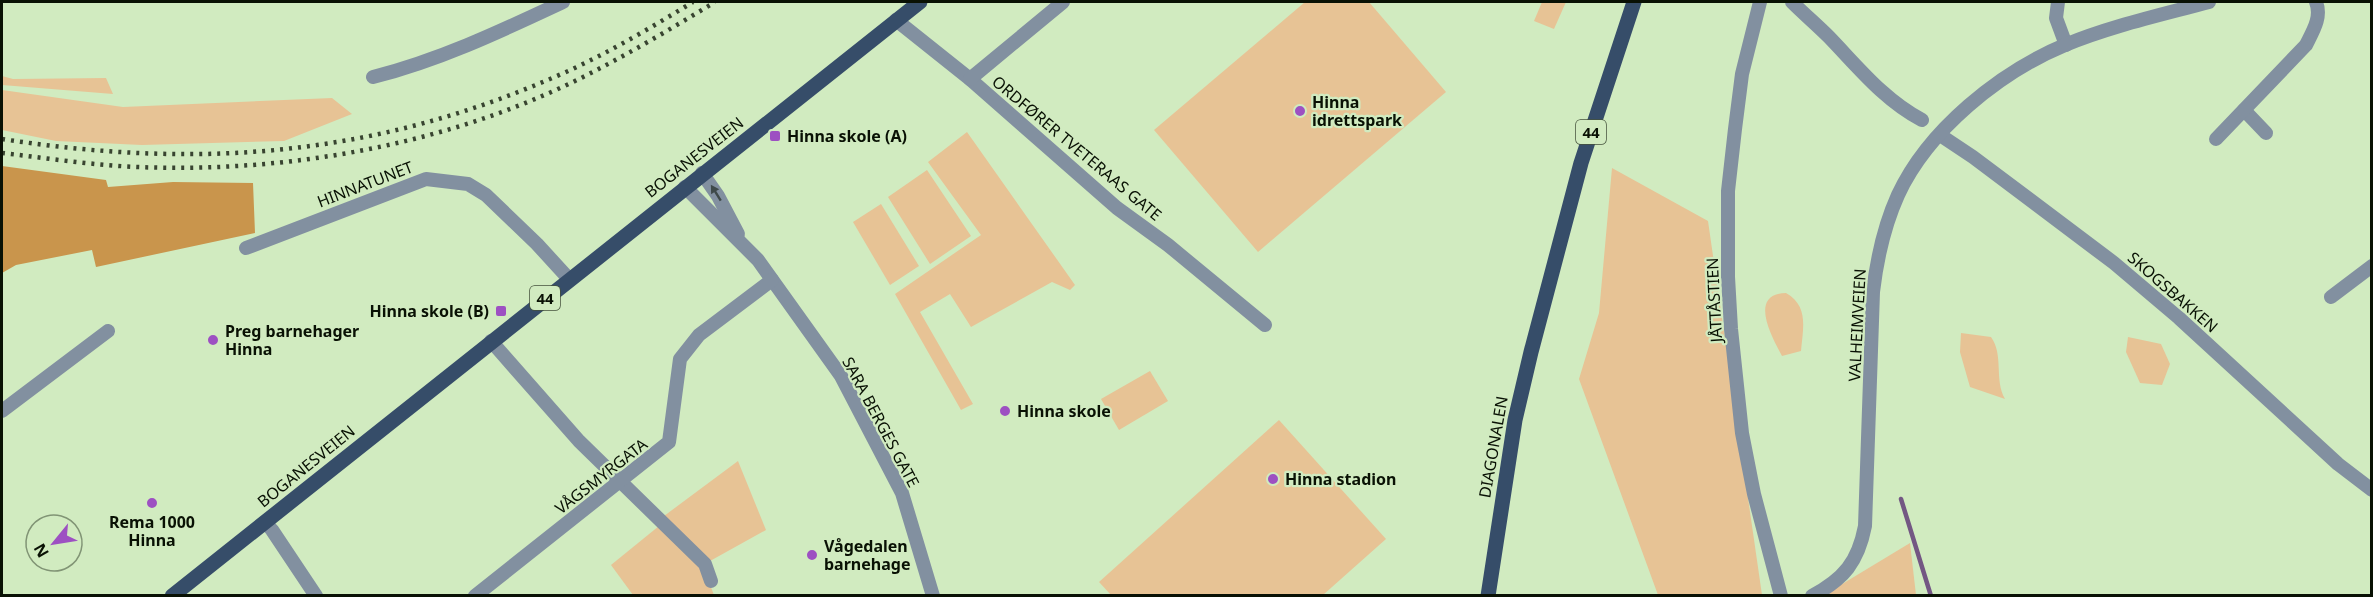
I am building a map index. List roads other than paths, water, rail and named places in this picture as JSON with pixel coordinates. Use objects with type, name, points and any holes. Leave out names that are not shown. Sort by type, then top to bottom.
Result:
[{"type":"main road","name":"BOGANESVEIEN","points":[[172,596],[920,2]]},
{"type":"main road","name":"DIAGONALEN","points":[[1488,596],[1515,420],[1552,265],[1581,162],[1634,2]]},
{"type":"street","points":[[373,77],[412,67],[462,48],[562,2]]},
{"type":"street","points":[[970,79],[1063,2]]},
{"type":"street","name":"JÅTTÅSTIEN","points":[[1760,2],[1742,74],[1735,129],[1728,190],[1728,277],[1742,433],[1754,494],[1781,596]]},
{"type":"street","points":[[1792,2],[1829,37],[1859,71],[1892,99],[1922,120]]},
{"type":"street","points":[[2058,2],[2056,18],[2066,45]]},
{"type":"street","name":"VALHEIMVEIEN","points":[[1812,596],[1831,586],[1843,575],[1854,560],[1862,543],[1865,526],[1873,292],[1876,266],[1883,236],[1899,194],[1918,162],[1965,109],[1994,85],[2024,65],[2100,32],[2209,2]]},
{"type":"street","points":[[2216,139],[2306,45],[2316,26],[2318,6],[2316,2]]},
{"type":"street","name":"ORDFØRER TVETERAAS GATE","points":[[896,20],[970,79],[1117,208],[1168,245],[1264,325]]},
{"type":"street","points":[[2244,110],[2266,133]]},
{"type":"street","name":"SKOGSBAKKEN","points":[[1941,135],[2114,263],[2179,318],[2338,464],[2372,490]]},
{"type":"street","name":"SARA BERGES GATE","points":[[702,173],[718,196],[748,251]]},
{"type":"street","name":"HINNATUNET","points":[[246,248],[426,179],[468,184],[486,195],[537,244],[569,279]]},
{"type":"street","name":"SARA BERGES GATE","points":[[685,187],[758,260],[841,376],[902,493],[933,596]]},
{"type":"street","points":[[2331,297],[2372,266]]},
{"type":"street","name":"VÅGSMYRGATA","points":[[475,596],[669,442],[681,359],[699,335],[772,280]]},
{"type":"street","points":[[2,411],[108,331]]},
{"type":"street","points":[[491,341],[579,441],[705,564],[711,581]]},
{"type":"street","points":[[265,522],[316,596]]},
{"type":"waterway","points":[[1901,499],[1931,596]]},
{"type":"railway","points":[[2,139],[76,148],[148,153],[219,154],[289,149],[358,138],[427,122],[496,100],[566,72],[615,48],[693,2]]},
{"type":"railway","points":[[2,153],[120,166],[192,168],[304,160],[360,151],[415,139],[522,104],[573,82],[609,63],[715,2]]},
{"type":"place","name":"Hinna idrettspark","points":[[1300,111]]},
{"type":"place","name":"Hinna skole (A)","points":[[775,136]]},
{"type":"place","name":"Hinna skole (B)","points":[[501,311]]},
{"type":"place","name":"Preg barnehager Hinna","points":[[213,340]]},
{"type":"place","name":"Hinna skole","points":[[1005,411]]},
{"type":"place","name":"Hinna stadion","points":[[1273,479]]},
{"type":"place","name":"Rema 1000 Hinna","points":[[152,503]]},
{"type":"place","name":"Vågedalen barnehage","points":[[812,555]]}]
